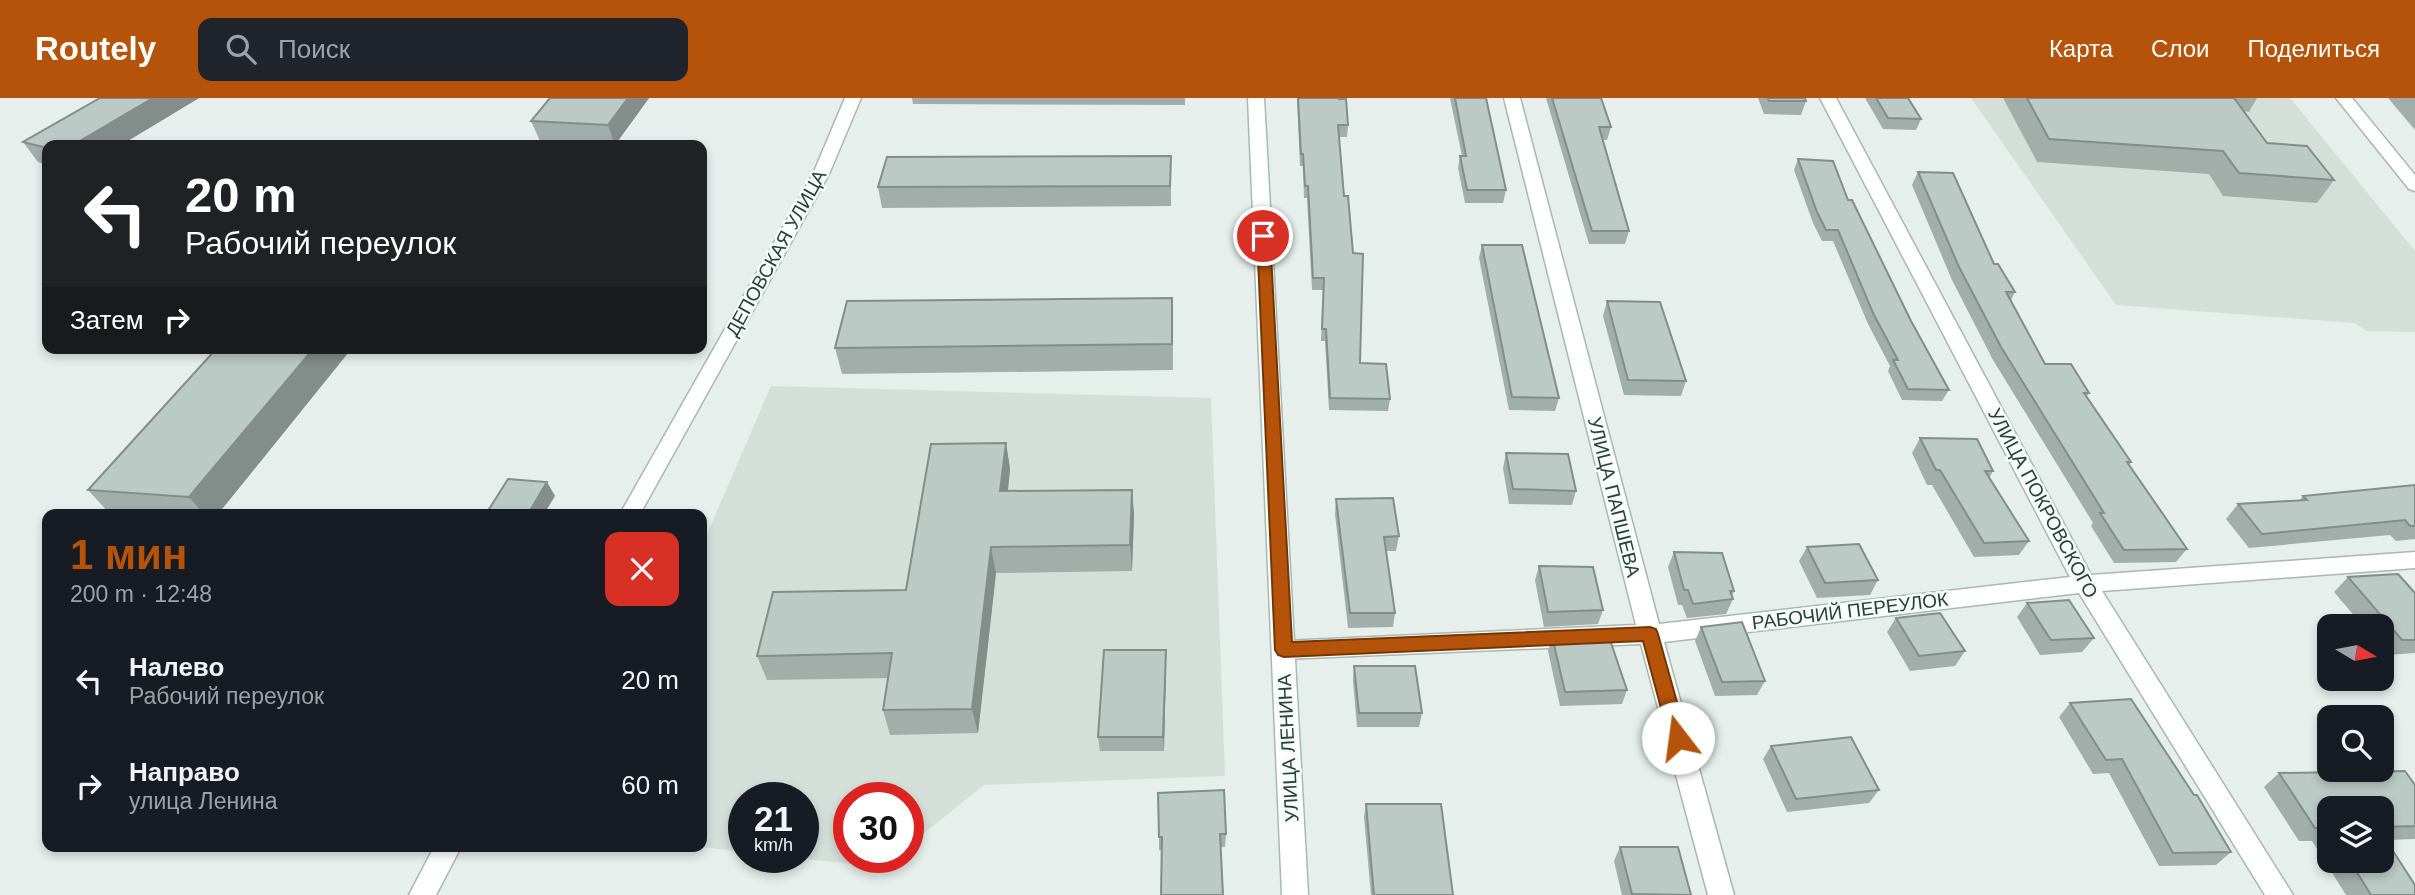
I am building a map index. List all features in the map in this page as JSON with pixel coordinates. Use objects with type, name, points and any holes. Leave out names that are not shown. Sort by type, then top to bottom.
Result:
[{"type":"street","name":"ДЕПОВСКАЯ УЛИЦА","points":[[633,509],[821,174],[853,98]]},
{"type":"street","name":"УЛИЦА ЛЕНИНА","points":[[1256,98],[1295,895]]},
{"type":"street","name":"УЛИЦА ПАПШЕВА","points":[[1512,98],[1650,634],[1721,895]]},
{"type":"street","name":"УЛИЦА ПОКРОВСКОГО","points":[[1828,98],[2085,584],[2280,895]]},
{"type":"street","points":[[2344,98],[2415,186]]},
{"type":"street","name":"РАБОЧИЙ ПЕРЕУЛОК","points":[[1284,650],[1650,634],[2085,584],[2415,560]]},
{"type":"street","points":[[422,895],[445,852]]},
{"type":"shaded area","points":[[1971,98],[2290,98],[2415,251],[2415,332],[2367,331],[2354,323],[2116,305]]},
{"type":"shaded area","points":[[771,386],[1211,398],[1225,776],[984,785],[924,833],[924,782],[833,782],[833,862],[819,860],[819,782],[728,782],[728,850],[707,848],[707,534]]},
{"type":"building","points":[[100,98],[153,98],[82,140],[42,140],[42,147],[23,142]]},
{"type":"building","points":[[550,98],[628,98],[608,125],[531,121]]},
{"type":"building","points":[[1298,98],[1346,99],[1348,125],[1338,125],[1344,196],[1348,196],[1353,253],[1363,254],[1360,363],[1386,364],[1390,399],[1330,398],[1326,329],[1322,329],[1324,278],[1313,278],[1308,186],[1305,186],[1301,154]]},
{"type":"building","points":[[1455,98],[1486,98],[1506,190],[1467,190],[1460,156],[1466,156]]},
{"type":"building","points":[[1552,98],[1601,98],[1611,127],[1599,127],[1629,231],[1592,231]]},
{"type":"building","points":[[1768,98],[1805,98],[1806,101],[1769,101]]},
{"type":"building","points":[[1876,98],[1908,98],[1921,119],[1888,118]]},
{"type":"building","points":[[2027,98],[2234,98],[2267,143],[2307,146],[2334,180],[2239,173],[2223,151],[2049,139]]},
{"type":"building","points":[[1171,156],[1170,186],[878,187],[887,157]]},
{"type":"building","points":[[1798,159],[1833,161],[1848,200],[1852,200],[1911,321],[1949,390],[1908,389],[1893,360],[1898,360],[1873,313],[1838,230],[1826,230],[1817,212]]},
{"type":"building","points":[[1918,172],[1953,173],[1994,264],[1998,264],[2015,292],[2006,292],[2045,364],[2071,364],[2089,393],[2084,393],[2131,462],[2127,462],[2187,549],[2124,550],[2001,347],[1959,267]]},
{"type":"building","points":[[1482,245],[1522,245],[1559,398],[1512,397]]},
{"type":"building","points":[[1172,298],[1172,344],[835,348],[847,301]]},
{"type":"building","points":[[1607,301],[1660,302],[1686,381],[1628,380]]},
{"type":"building","points":[[212,354],[309,354],[189,497],[88,490]]},
{"type":"building","points":[[1920,438],[1977,439],[1993,471],[1985,471],[2029,541],[1984,543],[1940,470],[1936,470]]},
{"type":"building","points":[[1006,443],[1000,491],[1132,490],[1130,545],[991,547],[972,709],[883,710],[892,653],[757,656],[773,592],[906,590],[931,444]]},
{"type":"building","points":[[1506,453],[1568,454],[1576,491],[1513,489]]},
{"type":"building","points":[[508,479],[547,482],[531,509],[489,509]]},
{"type":"building","points":[[2415,485],[2415,526],[2410,526],[2405,520],[2262,534],[2238,504],[2307,500],[2303,496]]},
{"type":"building","points":[[1393,498],[1399,536],[1384,537],[1395,613],[1350,613],[1336,499]]},
{"type":"building","points":[[1859,544],[1878,580],[1825,583],[1807,547]]},
{"type":"building","points":[[1674,552],[1722,553],[1734,591],[1730,591],[1733,599],[1693,604],[1688,590],[1684,590]]},
{"type":"building","points":[[1539,566],[1593,567],[1603,610],[1548,612]]},
{"type":"building","points":[[2398,574],[2415,593],[2415,640],[2402,640],[2394,631],[2394,614],[2380,614],[2348,577]]},
{"type":"building","points":[[2069,600],[2094,638],[2051,640],[2027,603]]},
{"type":"building","points":[[1940,613],[1965,651],[1919,656],[1896,618]]},
{"type":"building","points":[[1742,622],[1765,681],[1722,682],[1701,627]]},
{"type":"building","points":[[1608,634],[1627,690],[1565,692],[1552,636]]},
{"type":"building","points":[[1104,650],[1166,650],[1163,737],[1098,737]]},
{"type":"building","points":[[1354,666],[1415,666],[1422,713],[1359,713]]},
{"type":"building","points":[[2131,699],[2194,795],[2197,795],[2231,852],[2173,853],[2122,759],[2106,760],[2070,703]]},
{"type":"building","points":[[1851,737],[1879,790],[1796,799],[1771,746]]},
{"type":"building","points":[[2394,771],[2405,771],[2415,785],[2415,826],[2394,827],[2394,796],[2317,796],[2315,828],[2279,773],[2317,772],[2317,782],[2394,782]]},
{"type":"building","points":[[1224,790],[1226,834],[1220,834],[1223,895],[1161,895],[1162,837],[1159,837],[1158,793]]},
{"type":"building","points":[[1366,804],[1441,804],[1453,895],[1374,895]]},
{"type":"building","points":[[1620,847],[1678,847],[1691,895],[1632,894]]},
{"type":"building","points":[[2394,853],[2415,885],[2415,895],[2371,895],[2357,873],[2394,873]]},
{"type":"route","points":[[1263,236],[1284,650],[1650,634],[1678,738]]}]
